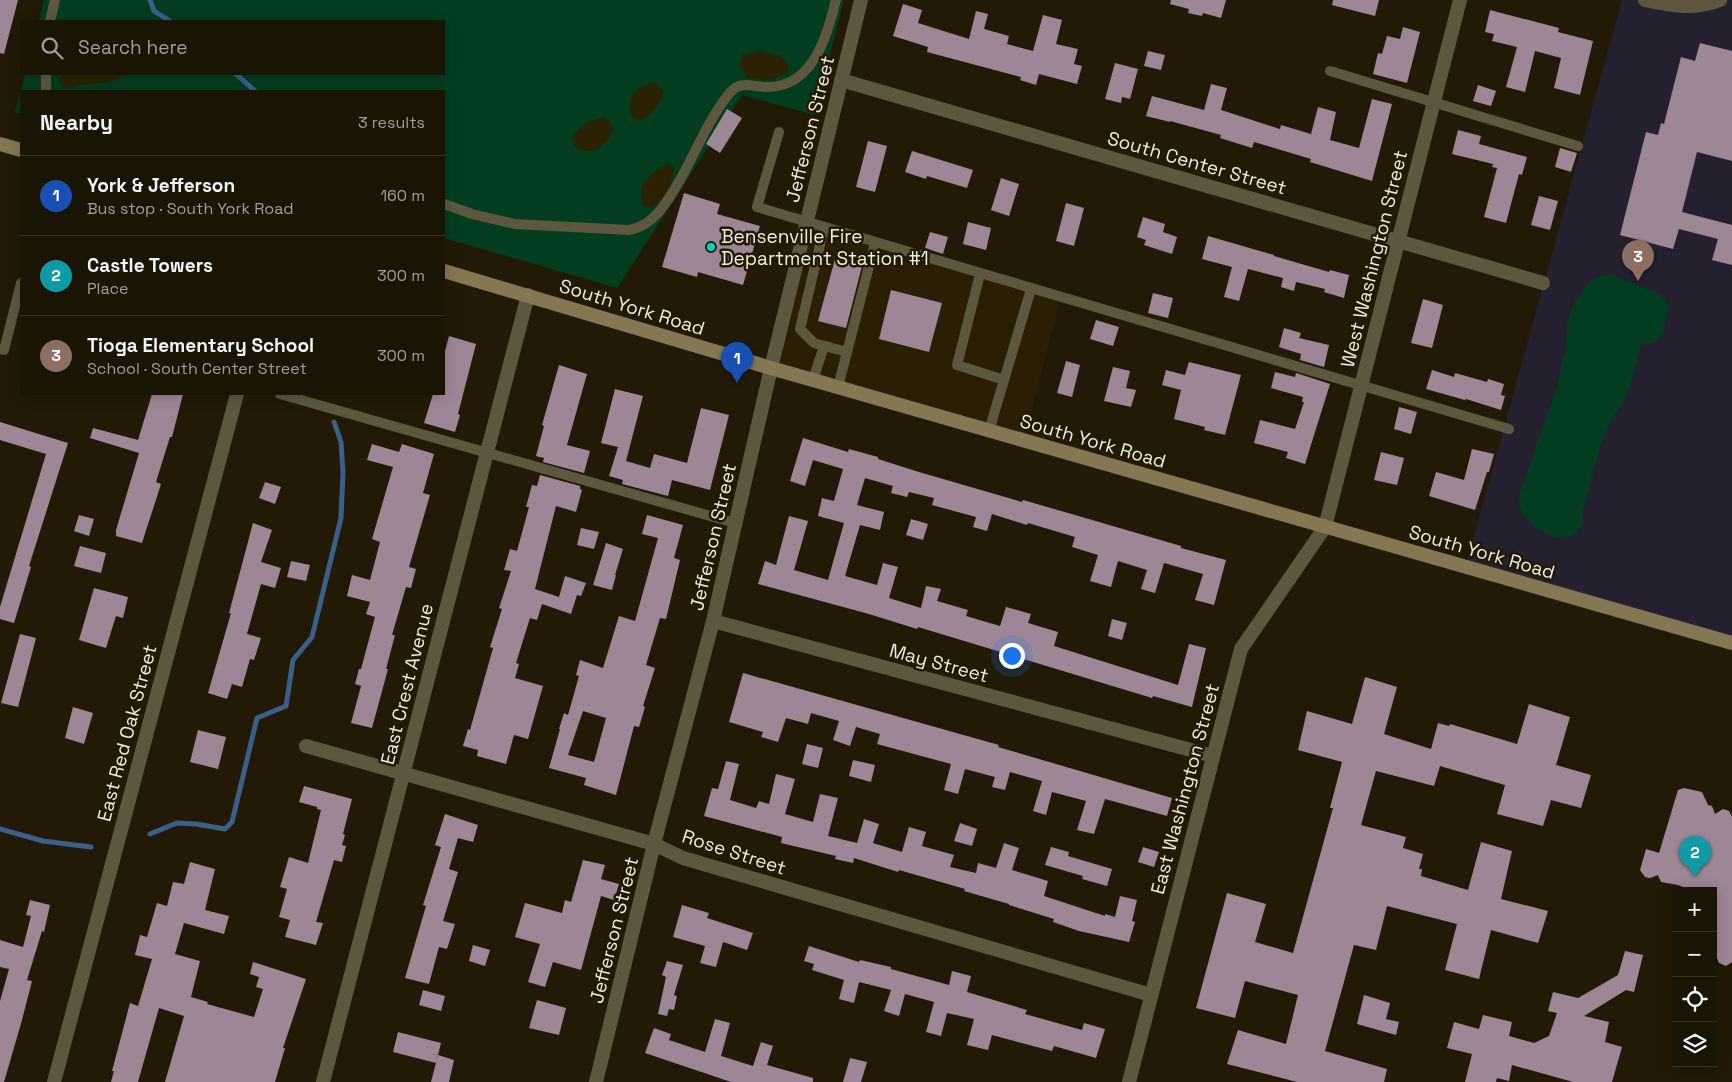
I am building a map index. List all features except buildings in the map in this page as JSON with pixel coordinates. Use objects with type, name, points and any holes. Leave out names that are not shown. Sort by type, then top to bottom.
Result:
[{"type":"main road","points":[[0,144],[20,150]]},
{"type":"main road","name":"South York Road","points":[[445,271],[771,368],[1732,643]]},
{"type":"street","name":"Jefferson Street","points":[[596,1082],[654,844],[713,621],[781,324],[861,0]]},
{"type":"street","name":"West Washington Street","points":[[1325,527],[1460,0]]},
{"type":"street","points":[[1645,0],[1671,6],[1693,7],[1720,0]]},
{"type":"street","name":"South Center Street","points":[[841,80],[1543,283]]},
{"type":"street","name":"East Crest Avenue","points":[[323,1082],[528,295]]},
{"type":"street","name":"East Red Oak Street","points":[[54,1082],[237,395]]},
{"type":"street","name":"East Washington Street","points":[[1129,1082],[1241,649],[1325,527]]},
{"type":"street","name":"May Street","points":[[713,621],[1213,756]]},
{"type":"street","name":"Rose Street","points":[[306,746],[654,844],[683,858],[1151,996]]},
{"type":"lane","points":[[50,20],[55,0]]},
{"type":"lane","points":[[445,204],[489,218],[522,225],[629,230],[643,225],[654,217],[669,198],[713,116],[734,89],[740,85],[768,87],[786,83],[801,74],[812,62],[824,43],[836,0]]},
{"type":"lane","points":[[1330,71],[1578,146]]},
{"type":"lane","points":[[46,75],[46,90]]},
{"type":"lane","points":[[779,132],[757,207],[1361,387],[1509,429]]},
{"type":"lane","points":[[800,329],[824,228]]},
{"type":"lane","points":[[838,387],[875,243]]},
{"type":"lane","points":[[980,274],[957,366],[1004,380]]},
{"type":"lane","points":[[0,349],[4,350],[20,287]]},
{"type":"lane","points":[[989,430],[1031,289]]},
{"type":"lane","points":[[781,324],[800,329],[814,343],[847,352]]},
{"type":"lane","points":[[813,380],[824,346]]},
{"type":"lane","points":[[283,395],[735,523]]},
{"type":"shaded area","points":[[1622,0],[1732,0],[1732,638],[1467,562]]},
{"type":"shaded area","points":[[811,227],[1060,301],[1025,437],[777,366]]},
{"type":"green space","points":[[44,0],[844,0],[815,115],[742,95],[617,288],[445,238],[445,90],[21,90],[25,75],[445,75],[445,20],[39,20]]},
{"type":"green space","points":[[20,93],[20,114],[15,112]]},
{"type":"green space","points":[[1610,274],[1659,294],[1669,304],[1664,330],[1658,341],[1641,345],[1631,383],[1621,407],[1612,418],[1601,444],[1579,530],[1575,534],[1564,538],[1558,537],[1550,535],[1534,526],[1521,513],[1519,499],[1557,386],[1566,345],[1566,329],[1573,305],[1588,284],[1595,278]]},
{"type":"sand","points":[[760,51],[778,55],[787,61],[789,70],[780,77],[770,80],[747,78],[740,67],[742,55]]},
{"type":"sand","points":[[62,75],[126,75],[108,82],[69,88],[63,88],[59,79]]},
{"type":"sand","points":[[654,83],[664,91],[658,105],[644,118],[639,120],[633,118],[630,105],[633,94],[641,87]]},
{"type":"sand","points":[[604,117],[610,122],[612,127],[612,133],[605,144],[599,148],[586,151],[574,146],[572,137],[579,129],[590,121]]},
{"type":"sand","points":[[667,164],[674,167],[668,191],[656,205],[651,208],[644,206],[641,191],[643,185],[650,175]]},
{"type":"waterway","points":[[150,0],[154,11],[168,20]]},
{"type":"waterway","points":[[237,75],[254,90]]},
{"type":"waterway","points":[[150,834],[177,823],[225,829],[232,822],[257,718],[286,706],[293,660],[312,637],[341,518],[343,472],[341,442],[334,422]]},
{"type":"waterway","points":[[0,829],[43,841],[91,847]]},
{"type":"place","name":"Bensenville Fire Department Station #1","points":[[711,247]]},
{"type":"place","name":"Tioga Elementary School","points":[[1638,281]]},
{"type":"place","name":"York & Jefferson","points":[[737,383]]},
{"type":"place","name":"Castle Towers","points":[[1695,877]]}]
